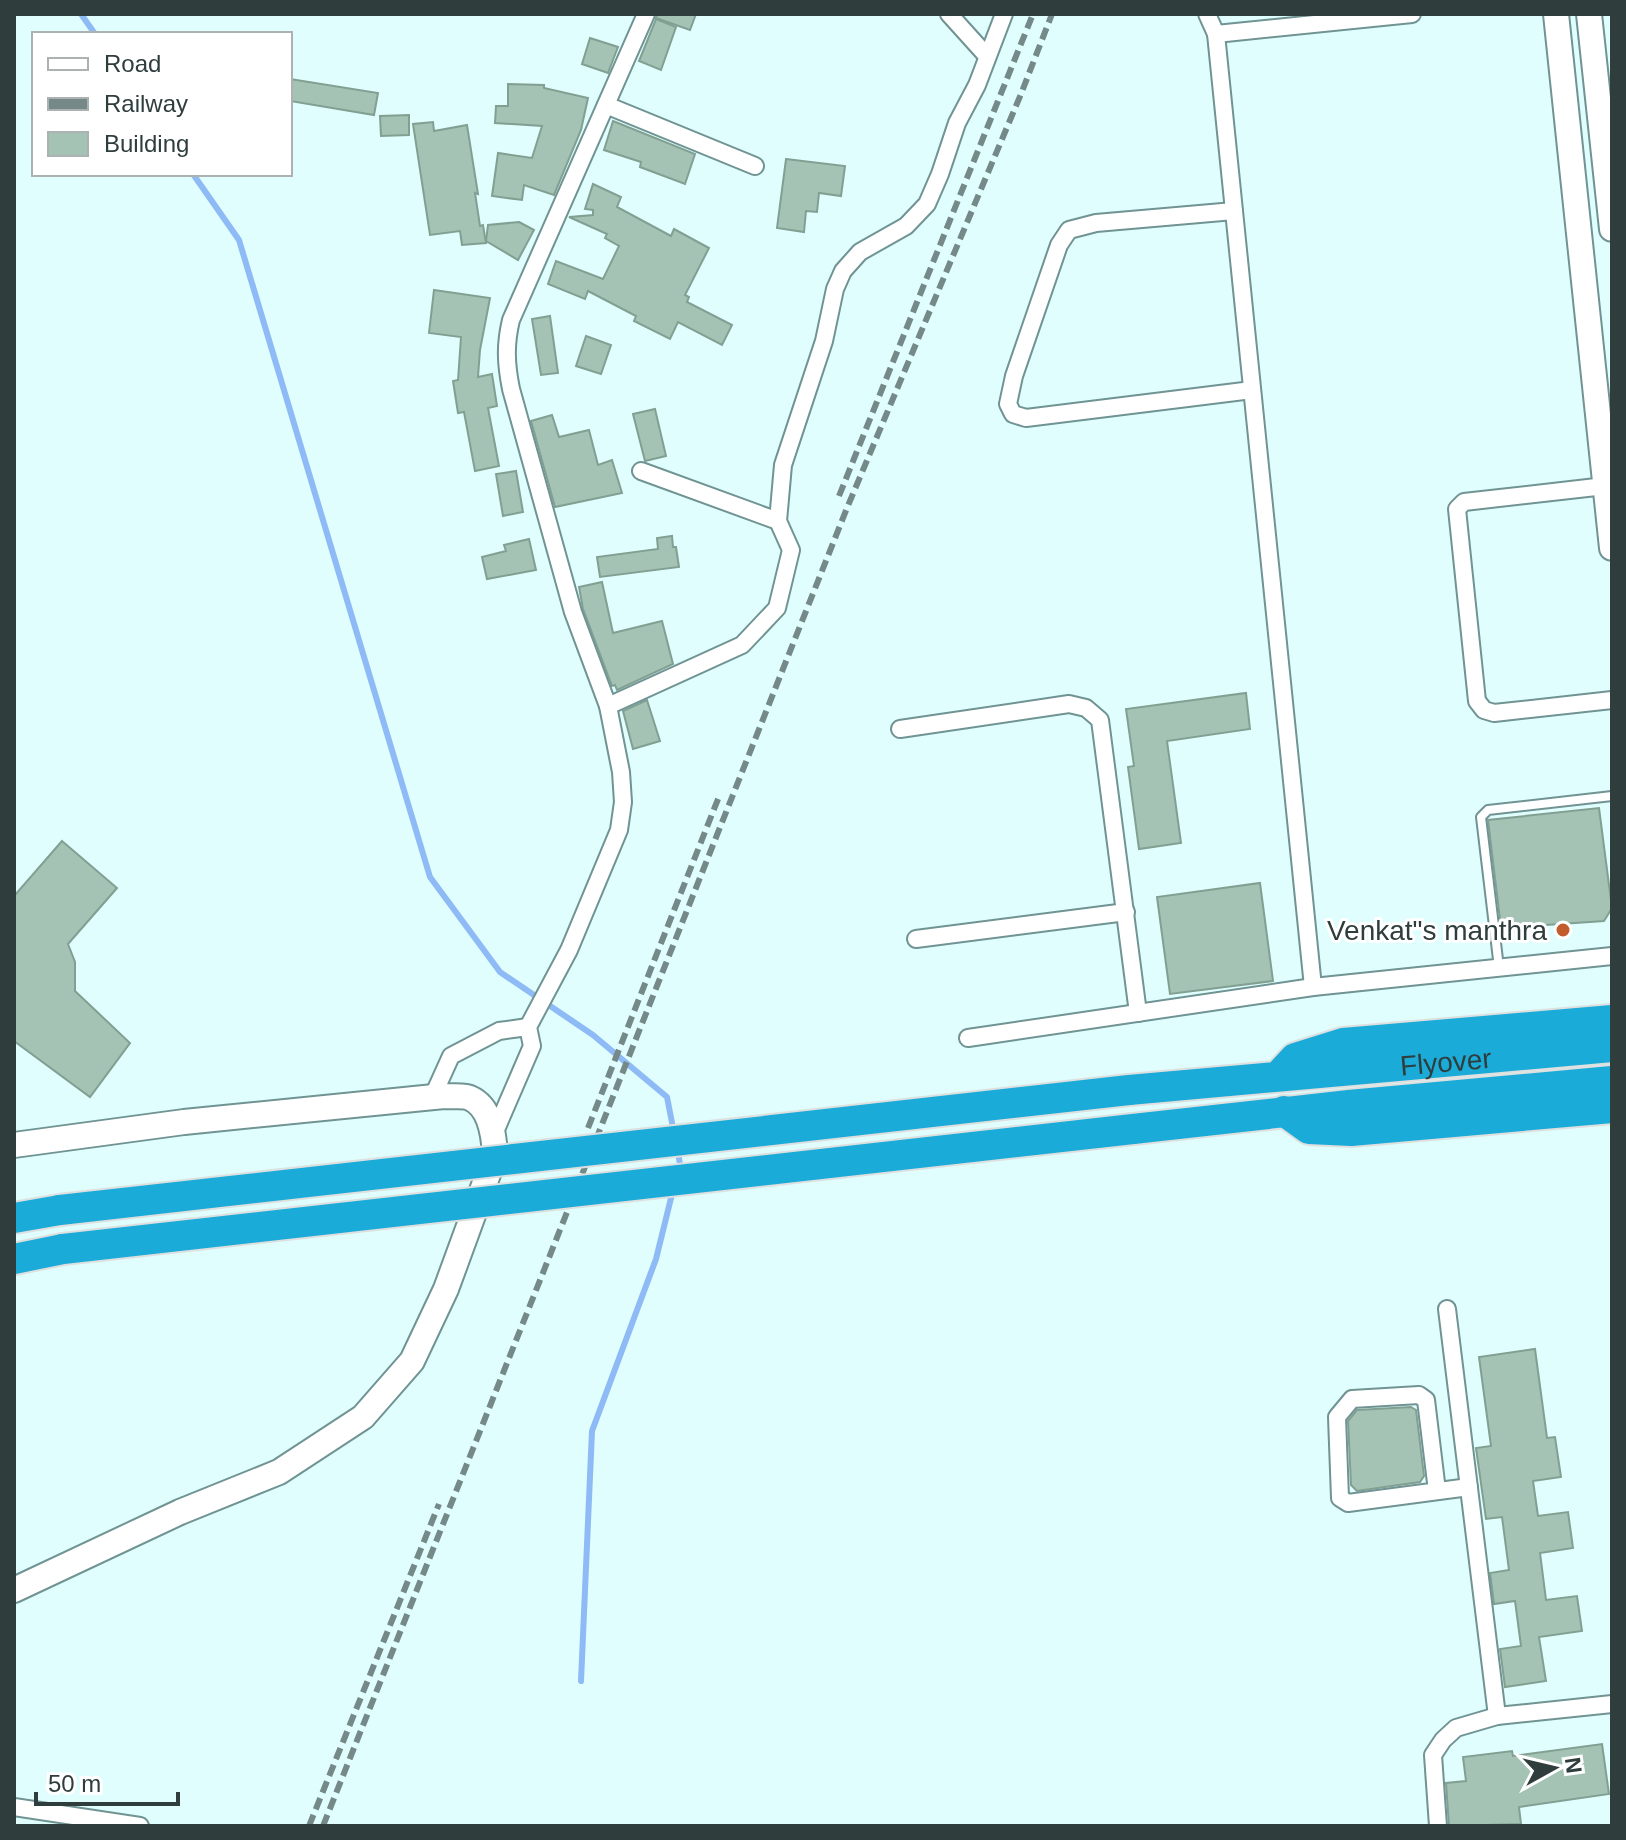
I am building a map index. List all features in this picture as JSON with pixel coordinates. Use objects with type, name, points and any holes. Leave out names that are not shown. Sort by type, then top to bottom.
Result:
[{"type":"highway","points":[[1278,1077],[1295,1058],[1343,1043],[1612,1020]]},
{"type":"highway","name":"Flyover","points":[[14,1218],[60,1210],[1129,1090],[1612,1047]]},
{"type":"highway","name":"Flyover","points":[[14,1259],[63,1249],[1284,1111],[1612,1081]]},
{"type":"highway","points":[[1284,1111],[1309,1129],[1351,1131],[1612,1108]]},
{"type":"street","points":[[494,1134],[532,1046],[531,1024],[569,950],[619,830],[623,802],[621,772],[608,706],[573,612],[505,364],[506,343],[511,320],[646,14]]},
{"type":"street","points":[[949,14],[986,55]]},
{"type":"street","points":[[608,706],[742,645],[777,608],[791,550],[778,521],[783,465],[824,341],[835,289],[843,271],[860,252],[906,226],[927,204],[957,123],[977,85],[1004,14]]},
{"type":"street","points":[[1207,14],[1216,34],[1313,987]]},
{"type":"street","points":[[1216,34],[1412,14]]},
{"type":"street","points":[[1556,14],[1612,548]]},
{"type":"street","points":[[1589,14],[1603,63],[1612,229]]},
{"type":"street","points":[[606,105],[755,166]]},
{"type":"street","points":[[1573,179],[1609,175]]},
{"type":"street","points":[[1234,211],[1096,223],[1069,230],[1054,260],[1014,376],[1008,404],[1013,414],[1026,418],[1252,390]]},
{"type":"street","points":[[641,471],[778,521]]},
{"type":"street","points":[[1605,486],[1464,502],[1457,509],[1477,701],[1484,710],[1494,713],[1612,700]]},
{"type":"street","points":[[900,729],[1069,704],[1086,708],[1100,720],[1138,1013]]},
{"type":"street","points":[[916,939],[1126,912]]},
{"type":"street","points":[[968,1038],[1313,987],[1612,956]]},
{"type":"street","points":[[432,1098],[451,1056],[499,1031],[531,1024]]},
{"type":"street","points":[[14,1145],[184,1122],[432,1098],[470,1098],[485,1110],[494,1134],[495,1155],[439,1304],[412,1361],[363,1417],[279,1472],[180,1512],[14,1590]]},
{"type":"street","points":[[1447,1309],[1497,1716]]},
{"type":"street","points":[[1437,1491],[1426,1400],[1419,1395],[1352,1399],[1337,1417],[1340,1498],[1348,1503],[1469,1487]]},
{"type":"street","points":[[1438,1826],[1433,1755],[1456,1728],[1497,1716],[1612,1704],[1612,1712]]},
{"type":"street","points":[[14,1807],[140,1826]]},
{"type":"lane","points":[[1499,968],[1481,817],[1488,810],[1612,796]]},
{"type":"building","points":[[657,14],[696,14],[690,30],[656,18]]},
{"type":"building","points":[[656,19],[676,27],[661,70],[639,61]]},
{"type":"building","points":[[590,38],[618,47],[608,73],[582,64]]},
{"type":"building","points":[[292,79],[378,93],[374,115],[292,101]]},
{"type":"building","points":[[508,84],[544,85],[544,88],[588,98],[581,130],[554,195],[524,185],[522,200],[492,196],[498,153],[532,158],[542,126],[495,123],[496,106],[508,106]]},
{"type":"building","points":[[409,115],[409,135],[381,136],[380,116]]},
{"type":"building","points":[[613,121],[695,154],[685,184],[640,167],[641,162],[604,150]]},
{"type":"building","points":[[433,122],[434,131],[467,125],[480,226],[483,225],[486,243],[462,245],[460,231],[430,235],[413,124]]},
{"type":"building","points":[[786,159],[845,166],[841,196],[819,193],[817,212],[806,211],[804,232],[777,228]]},
{"type":"building","points":[[593,184],[621,197],[617,207],[671,236],[674,229],[709,248],[685,295],[689,297],[687,302],[732,325],[722,345],[678,322],[670,339],[634,321],[636,316],[588,291],[585,299],[548,284],[556,261],[603,279],[619,246],[605,238],[607,234],[569,217],[593,215],[593,210],[585,209]]},
{"type":"building","points":[[519,222],[534,230],[518,260],[486,241],[488,225]]},
{"type":"building","points":[[434,290],[490,298],[478,377],[492,374],[497,406],[488,408],[499,466],[475,471],[464,412],[458,413],[453,381],[458,380],[461,337],[429,333]]},
{"type":"building","points":[[550,316],[558,373],[541,375],[532,319]]},
{"type":"building","points":[[586,336],[611,345],[601,374],[576,366]]},
{"type":"building","points":[[655,409],[666,456],[645,461],[633,414]]},
{"type":"building","points":[[552,415],[559,437],[589,430],[598,465],[612,460],[622,493],[555,507],[531,421]]},
{"type":"building","points":[[516,471],[523,512],[503,516],[496,474]]},
{"type":"building","points":[[672,536],[679,567],[600,577],[597,557],[658,549],[657,538]]},
{"type":"building","points":[[529,539],[536,570],[487,579],[482,557],[506,551],[504,545]]},
{"type":"building","points":[[602,582],[613,633],[662,621],[673,664],[617,690],[615,685],[612,686],[583,609],[579,587]]},
{"type":"building","points":[[1246,693],[1250,729],[1167,741],[1181,843],[1139,849],[1128,767],[1134,766],[1126,709]]},
{"type":"building","points":[[647,700],[660,741],[633,749],[623,711]]},
{"type":"building","points":[[1599,808],[1612,908],[1604,921],[1501,928],[1488,820]]},
{"type":"building","points":[[62,841],[117,888],[68,944],[75,962],[75,991],[130,1043],[90,1097],[14,1041],[14,896]]},
{"type":"building","points":[[1260,883],[1273,981],[1170,994],[1157,897]]},
{"type":"building","points":[[1535,1349],[1547,1438],[1555,1437],[1561,1477],[1533,1481],[1538,1516],[1568,1512],[1573,1548],[1540,1553],[1546,1600],[1577,1596],[1582,1631],[1539,1637],[1546,1681],[1505,1687],[1500,1649],[1521,1646],[1515,1601],[1494,1604],[1490,1573],[1509,1570],[1502,1517],[1486,1519],[1476,1448],[1491,1446],[1479,1357]]},
{"type":"building","points":[[1411,1407],[1416,1410],[1424,1476],[1420,1482],[1357,1491],[1351,1485],[1348,1421],[1357,1410]]},
{"type":"building","points":[[1602,1744],[1609,1794],[1519,1807],[1521,1824],[1449,1826],[1446,1783],[1466,1781],[1463,1757],[1512,1751],[1513,1756]]},
{"type":"waterway","points":[[81,14],[94,32]]},
{"type":"waterway","points":[[194,176],[239,240],[430,877],[500,972],[593,1035],[667,1097],[674,1133]]},
{"type":"waterway","points":[[677,1147],[678,1172]]},
{"type":"waterway","points":[[581,1681],[592,1431],[656,1259],[673,1190]]},
{"type":"railway","points":[[839,496],[1033,14]]},
{"type":"railway","points":[[323,1826],[847,508],[1052,14]]},
{"type":"railway","points":[[588,1128],[720,794]]},
{"type":"railway","points":[[309,1826],[439,1504]]},
{"type":"place","name":"Venkat\"s manthra","points":[[1563,930]]}]
